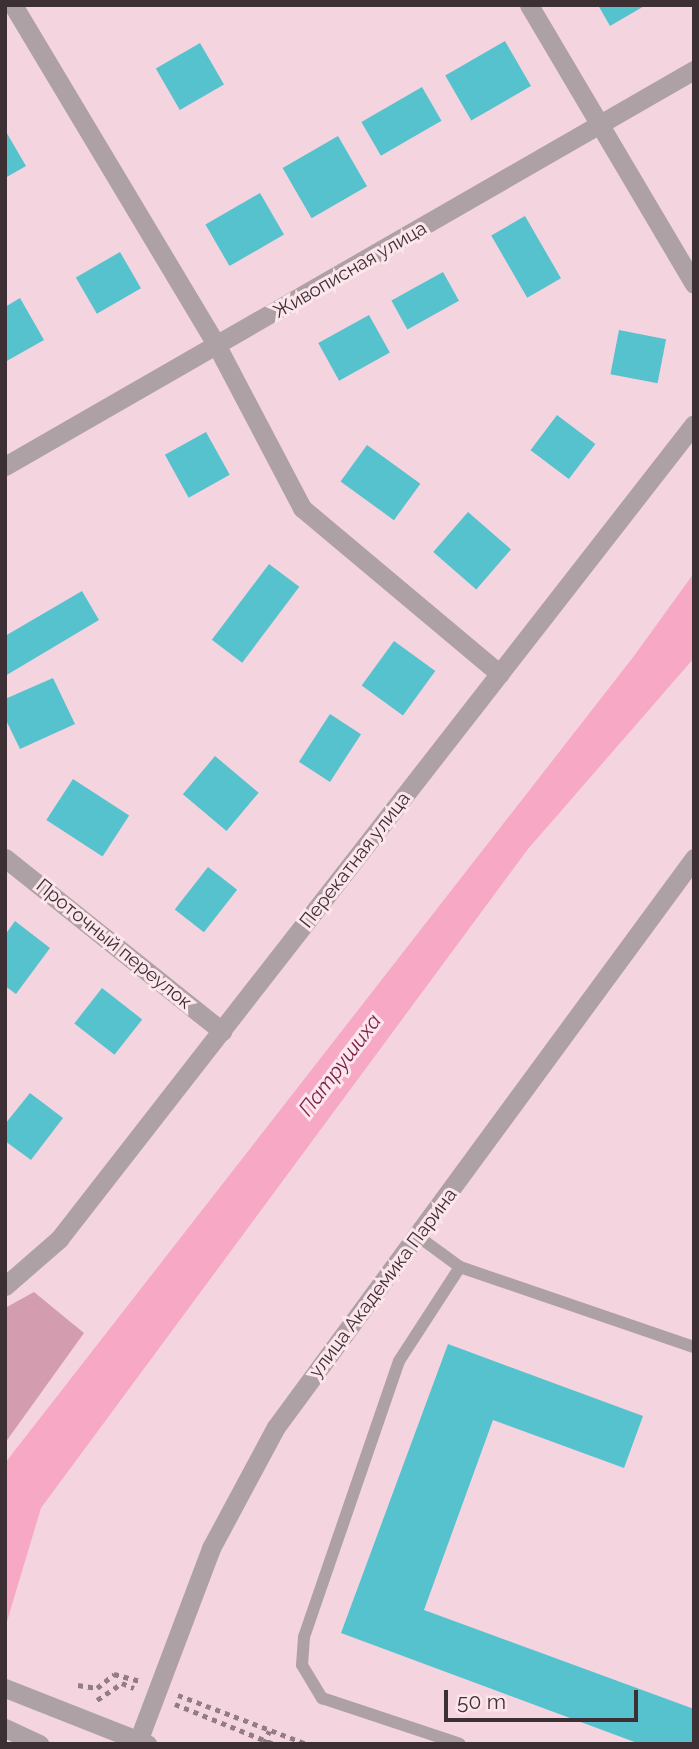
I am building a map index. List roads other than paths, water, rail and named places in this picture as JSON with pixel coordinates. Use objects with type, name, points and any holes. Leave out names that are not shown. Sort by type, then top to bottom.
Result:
[{"type":"street","points":[[13,5],[217,346],[302,508],[500,674]]},
{"type":"street","points":[[529,5],[694,284]]},
{"type":"street","name":"Живописная улица","points":[[5,466],[694,70]]},
{"type":"street","name":"Перекатная улица","points":[[5,1286],[60,1239],[694,424]]},
{"type":"street","name":"Проточный переулок","points":[[5,858],[222,1031]]},
{"type":"street","name":"улица Академика Парина","points":[[140,1743],[156,1686],[211,1548],[276,1427],[419,1237],[694,858]]},
{"type":"street","points":[[5,1688],[140,1743]]},
{"type":"street","points":[[5,1728],[40,1744]]},
{"type":"lane","points":[[419,1237],[460,1267],[694,1348]]},
{"type":"lane","points":[[460,1267],[399,1361],[304,1637],[302,1665],[322,1698],[460,1744]]},
{"type":"water","name":"Патрушиха","points":[[694,573],[694,658],[528,849],[41,1508],[5,1628],[5,1463],[634,656]]}]
